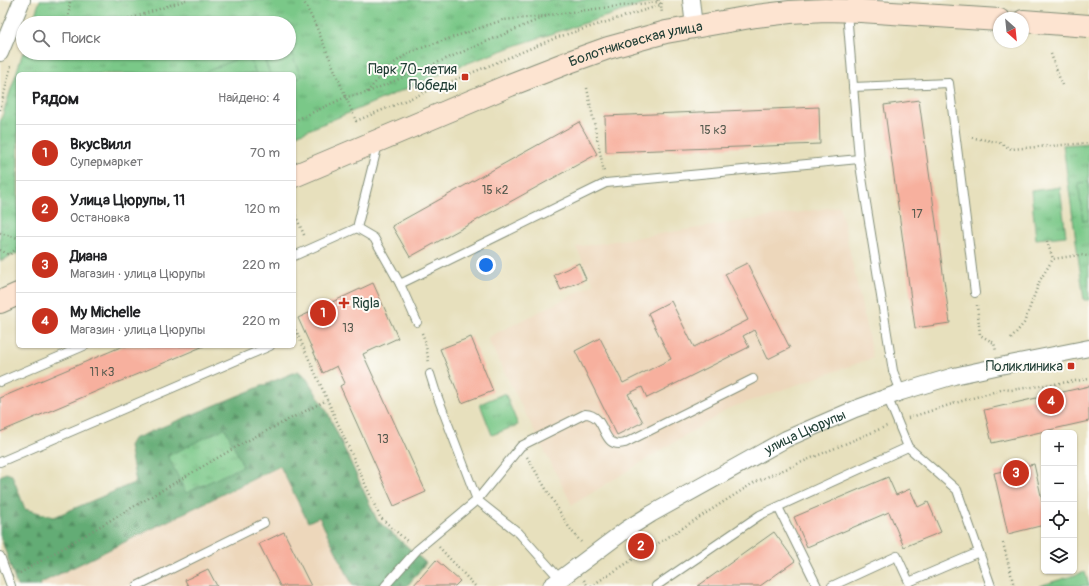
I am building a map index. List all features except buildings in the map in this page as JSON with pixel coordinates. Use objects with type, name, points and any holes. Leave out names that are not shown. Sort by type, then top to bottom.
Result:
[{"type":"street","points":[[18,16],[22,0]]},
{"type":"street","points":[[691,0],[694,27]]},
{"type":"street","name":"Болотниковская улица","points":[[296,175],[510,85],[569,62],[608,48],[666,32],[756,16],[825,10],[993,20]]},
{"type":"street","points":[[6,57],[16,21]]},
{"type":"street","points":[[1029,21],[1089,26]]},
{"type":"street","points":[[0,302],[16,295]]},
{"type":"street","name":"улица Цюрупы","points":[[555,583],[627,529],[786,439],[894,394],[954,376],[1089,348]]},
{"type":"lane","points":[[847,11],[858,159],[893,371],[894,394],[898,421],[908,447],[957,490],[991,586]]},
{"type":"lane","points":[[853,87],[949,83],[975,293]]},
{"type":"lane","points":[[357,228],[379,140]]},
{"type":"lane","points":[[400,284],[606,183],[858,159]]},
{"type":"lane","points":[[296,255],[357,228]]},
{"type":"lane","points":[[357,228],[374,238],[400,284],[417,322]]},
{"type":"lane","points":[[0,382],[79,348]]},
{"type":"lane","points":[[0,462],[265,348]]},
{"type":"lane","points":[[430,374],[477,500],[519,533],[555,583]]},
{"type":"lane","points":[[385,586],[417,550],[477,500],[521,446],[585,414],[590,414],[598,420],[607,438],[613,443],[618,445],[625,443],[753,379]]},
{"type":"lane","points":[[656,586],[760,515],[908,447]]},
{"type":"lane","points":[[778,507],[817,586]]},
{"type":"lane","points":[[137,586],[264,523]]},
{"type":"lane","points":[[832,586],[897,556],[909,582],[979,552]]},
{"type":"lane","points":[[0,556],[10,582]]},
{"type":"path","points":[[69,16],[70,0]]},
{"type":"path","points":[[138,16],[186,0]]},
{"type":"path","points":[[303,0],[316,26],[356,122],[558,37],[663,0]]},
{"type":"path","points":[[366,93],[390,66],[410,52],[503,20],[659,2]]},
{"type":"path","points":[[296,120],[346,97],[366,93],[549,15]]},
{"type":"path","points":[[1051,54],[1062,85]]},
{"type":"path","points":[[0,110],[6,57]]},
{"type":"path","points":[[587,88],[606,183]]},
{"type":"path","points":[[956,136],[998,142],[1011,149],[1089,143]]},
{"type":"path","points":[[296,216],[310,248]]},
{"type":"path","points":[[0,233],[16,237]]},
{"type":"path","points":[[1047,241],[1053,259]]},
{"type":"path","points":[[0,250],[9,255],[16,249]]},
{"type":"path","points":[[1011,339],[1024,323],[1040,280],[1053,259],[1079,255],[1089,256]]},
{"type":"path","points":[[975,293],[980,335]]},
{"type":"path","points":[[417,322],[425,341],[430,374]]},
{"type":"path","points":[[296,336],[380,517],[417,550]]},
{"type":"path","points":[[591,586],[755,482],[898,421],[1004,389],[1011,390],[1089,379]]},
{"type":"path","points":[[10,582],[243,443],[327,400]]},
{"type":"path","points":[[521,446],[570,529],[581,542]]},
{"type":"path","points":[[431,538],[475,586]]},
{"type":"path","points":[[1003,543],[1014,586]]},
{"type":"shaded area","points":[[840,206],[873,358],[730,408],[572,505],[487,338],[594,284],[576,247]]},
{"type":"shaded area","points":[[280,465],[308,522],[319,517],[353,586],[40,586],[39,584]]},
{"type":"green space","points":[[40,0],[657,0],[520,44],[460,66],[296,135],[296,72],[17,72],[20,60],[296,60],[296,16],[34,16]]},
{"type":"green space","points":[[234,60],[250,60],[255,72],[206,72]]},
{"type":"green space","points":[[265,60],[294,60],[301,77],[296,79],[296,72],[269,72]]},
{"type":"green space","points":[[16,74],[16,254],[0,261],[0,123]]},
{"type":"green space","points":[[1089,143],[1089,300],[1084,300],[1063,145]]},
{"type":"green space","points":[[1089,182],[1089,220],[1083,221],[1078,183]]},
{"type":"green space","points":[[1060,187],[1066,236],[1036,239],[1031,191]]},
{"type":"green space","points":[[298,371],[305,376],[327,411],[377,520],[426,563],[407,586],[353,586],[319,517],[308,522],[280,466],[39,584],[40,586],[17,586],[0,535],[0,476],[6,473],[12,475],[25,509],[54,517],[136,482],[129,446],[133,439]]},
{"type":"green space","points":[[505,393],[518,425],[492,435],[480,404]]},
{"type":"green space","points":[[225,428],[243,466],[186,493],[168,456]]},
{"type":"green space","points":[[1085,572],[1089,586],[1039,586]]},
{"type":"place","name":"Парк 70-летия Победы","points":[[465,77]]},
{"type":"place","name":"Rigla","points":[[344,303]]},
{"type":"place","name":"ВкусВилл","points":[[323,313]]},
{"type":"place","name":"Поликлиника","points":[[1071,366]]},
{"type":"place","name":"My Michelle","points":[[1051,401]]},
{"type":"place","name":"Диана","points":[[1016,473]]},
{"type":"place","name":"Улица Цюрупы, 11","points":[[641,546]]}]
